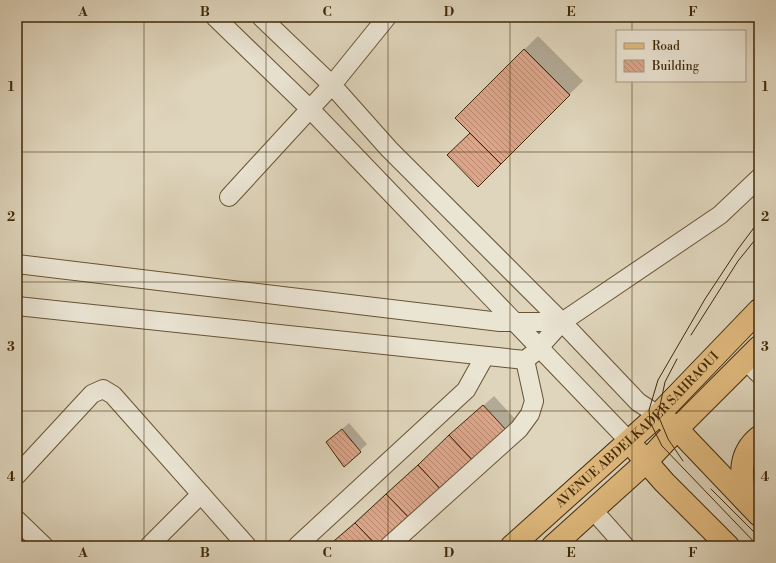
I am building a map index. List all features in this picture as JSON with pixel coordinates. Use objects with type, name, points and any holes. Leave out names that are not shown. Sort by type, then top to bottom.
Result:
[{"type":"main road","name":"AVENUE ABDELKADER SAHRAOUI","points":[[512,546],[658,415],[759,310]]},
{"type":"main road","name":"AVENUE ABDELKADER SAHRAOUI","points":[[553,546],[646,462],[677,428],[754,360]]},
{"type":"main road","points":[[658,415],[677,428],[752,507]]},
{"type":"main road","points":[[752,507],[741,474],[742,463],[752,443],[759,437]]},
{"type":"main road","points":[[629,441],[646,462],[728,546]]},
{"type":"street","points":[[215,17],[310,109],[629,441]]},
{"type":"street","points":[[261,17],[332,85],[389,149],[562,322],[638,402],[658,415]]},
{"type":"street","points":[[229,197],[332,85],[388,17]]},
{"type":"street","points":[[525,360],[562,322],[720,215],[759,178]]},
{"type":"street","points":[[17,264],[516,323],[562,322]]},
{"type":"street","points":[[17,306],[525,360]]},
{"type":"street","points":[[297,546],[466,390],[485,356]]},
{"type":"street","points":[[389,546],[519,429],[530,414],[534,401],[525,360]]},
{"type":"street","points":[[17,475],[92,394],[103,389],[113,395],[247,546]]},
{"type":"street","points":[[149,546],[201,494]]},
{"type":"street","points":[[593,510],[625,546]]},
{"type":"street","points":[[17,520],[44,546]]},
{"type":"building","points":[[524,49],[570,95],[501,164],[455,118]]},
{"type":"building","points":[[470,133],[501,164],[478,187],[447,155]]},
{"type":"building","points":[[483,405],[508,432],[474,462],[449,435]]},
{"type":"building","points":[[342,429],[361,452],[344,467],[326,442]]},
{"type":"building","points":[[449,435],[474,462],[442,491],[418,465]]},
{"type":"building","points":[[418,465],[442,491],[411,520],[386,494]]},
{"type":"building","points":[[386,494],[411,520],[383,546],[377,546],[355,523]]},
{"type":"building","points":[[355,523],[377,546],[328,546]]},
{"type":"tram line","points":[[758,546],[662,446],[650,422],[649,410],[658,380],[705,299],[738,249],[759,221]]},
{"type":"tram line","points":[[691,335],[738,261],[759,235]]},
{"type":"tram line","points":[[677,359],[665,382],[658,415],[668,439],[683,461]]},
{"type":"tram line","points":[[711,489],[759,537]]}]
